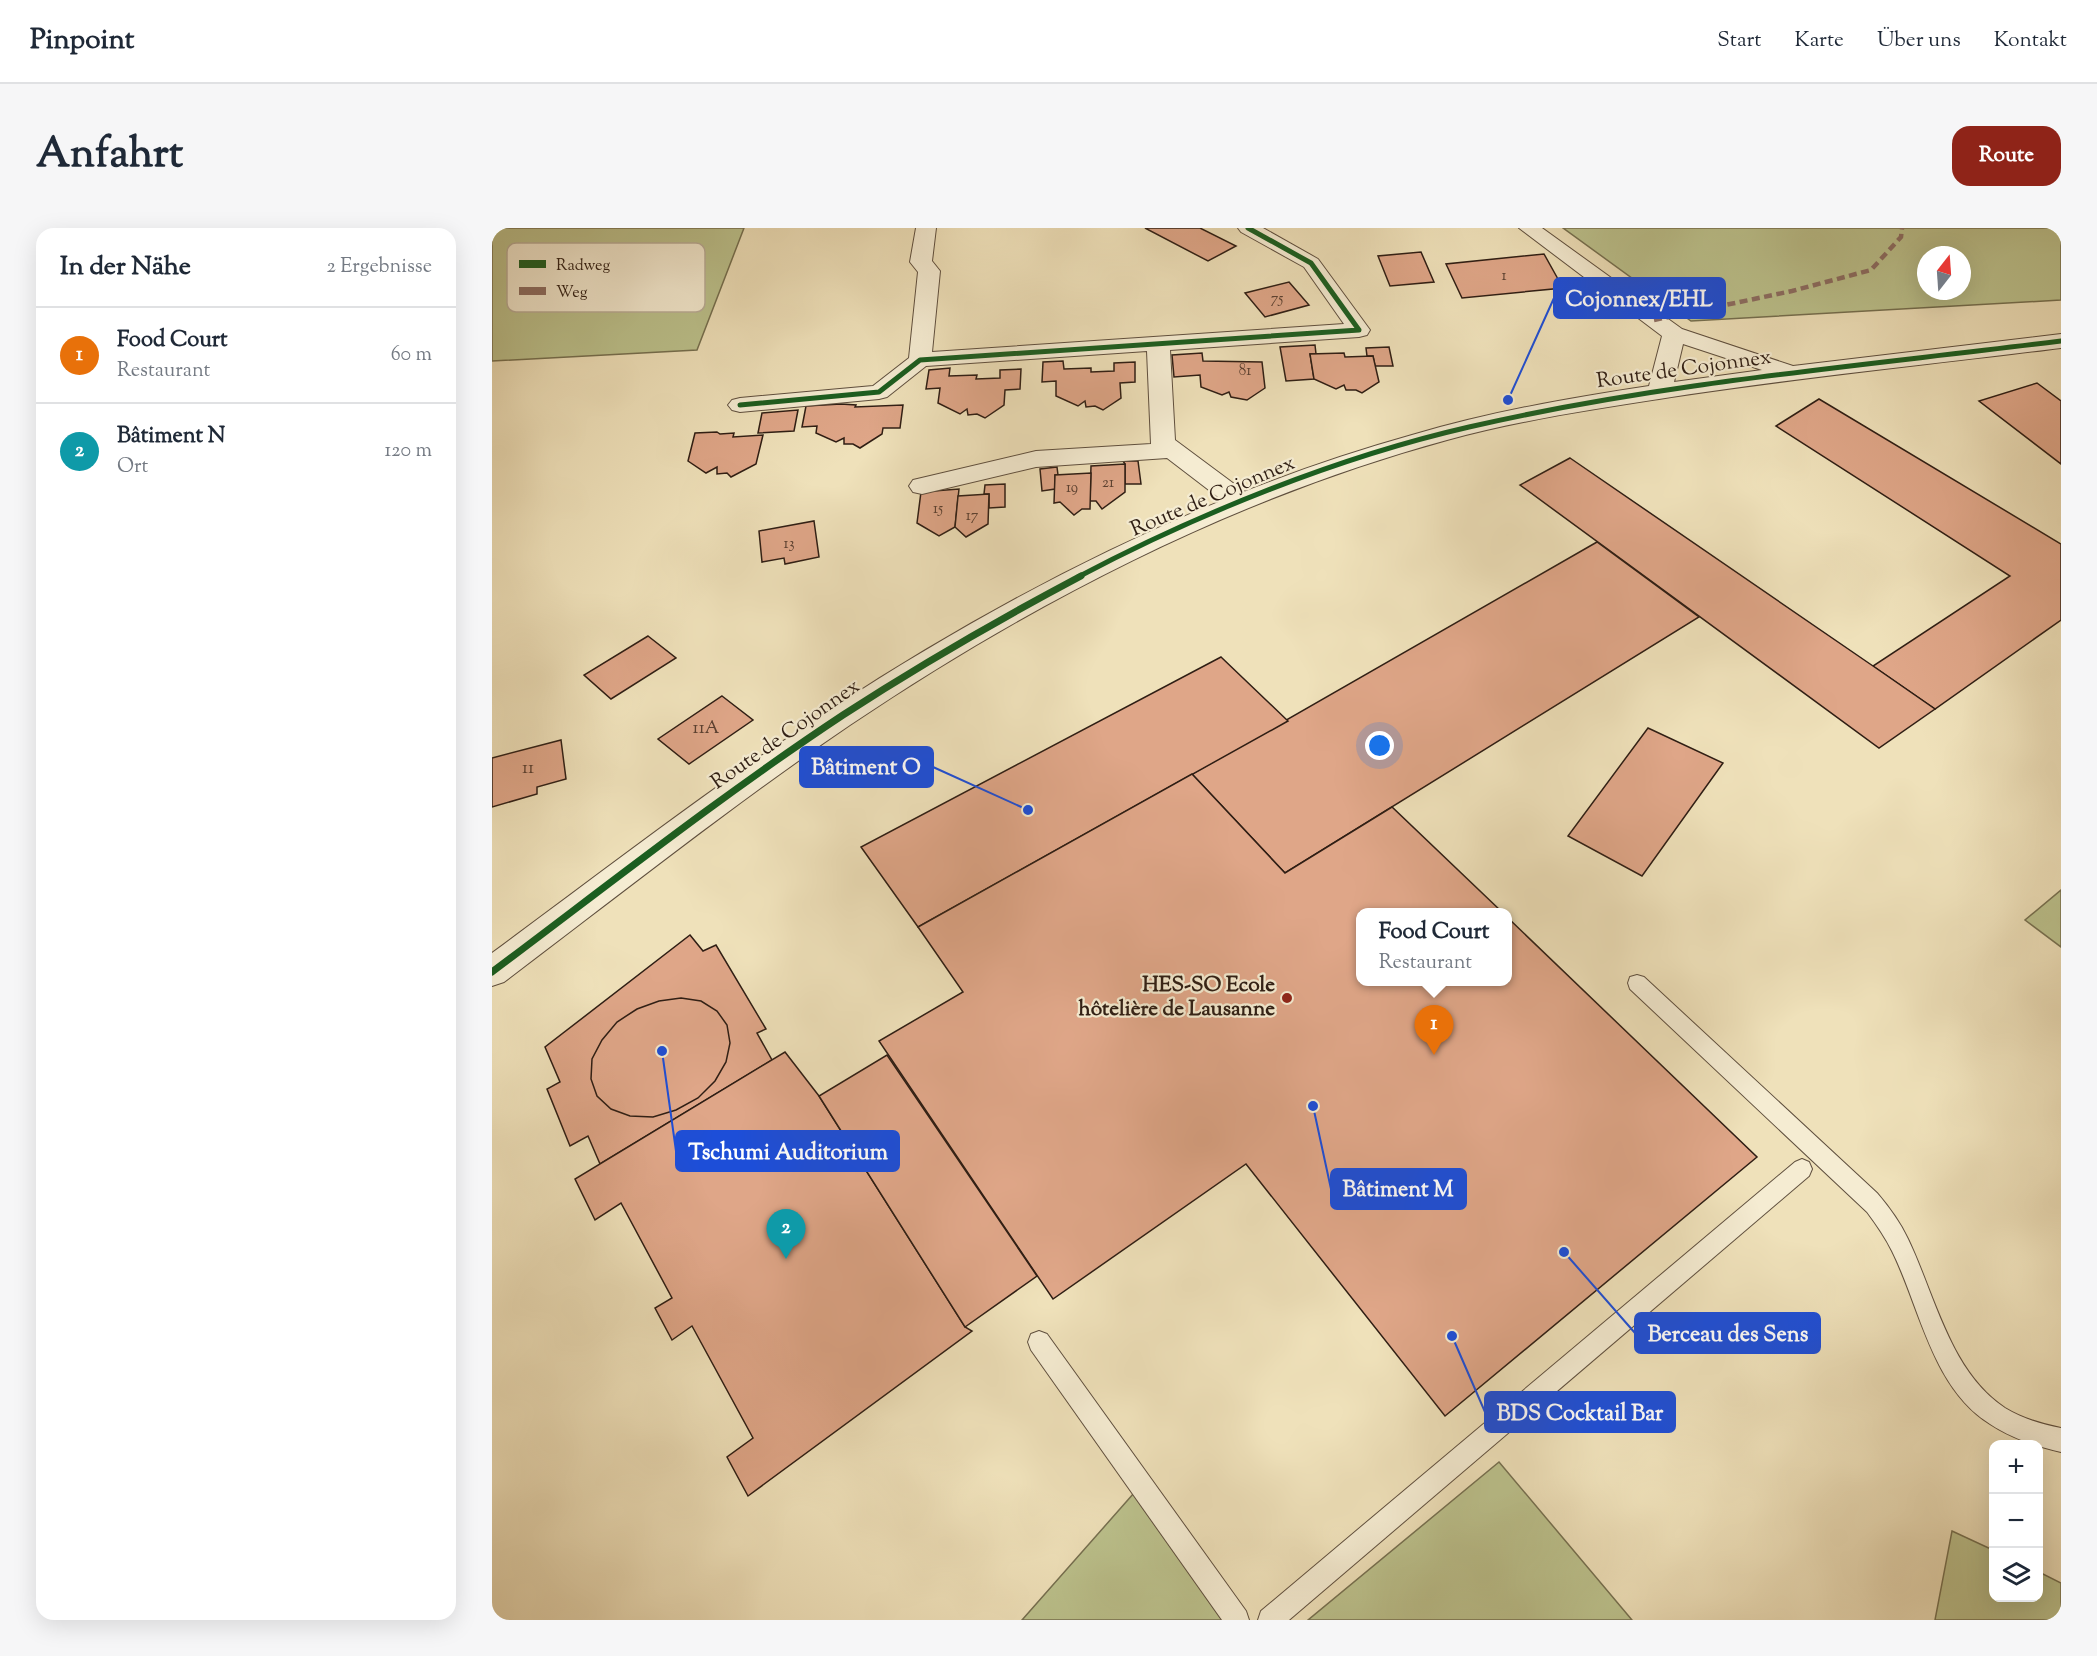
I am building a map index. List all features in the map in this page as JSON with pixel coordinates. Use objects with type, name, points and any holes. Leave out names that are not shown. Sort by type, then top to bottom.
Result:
[{"type":"street","points":[[920,360],[929,271],[921,262],[926,228]]},
{"type":"street","points":[[740,405],[879,392],[920,360],[1359,330],[1311,263],[1248,228]]},
{"type":"street","points":[[1529,228],[1674,334],[1794,373]]},
{"type":"street","points":[[1660,390],[1674,334]]},
{"type":"street","name":"Route de Cojonnex","points":[[492,972],[757,776],[843,716],[1010,613],[1150,541],[1240,501],[1364,458],[1468,427],[1609,398],[2061,341]]},
{"type":"street","name":"Route de Cojonnex","points":[[1158,343],[1163,443],[1240,501]]},
{"type":"street","points":[[922,486],[1036,459],[1173,450]]},
{"type":"lane","points":[[1637,983],[1870,1200],[1900,1244],[1929,1319],[1960,1378],[1976,1396],[2003,1419],[2021,1429],[2061,1440]]},
{"type":"lane","points":[[1270,1620],[1802,1169]]},
{"type":"lane","points":[[1039,1342],[1237,1620]]},
{"type":"green space","points":[[492,228],[744,228],[697,350],[492,361]]},
{"type":"green space","points":[[1563,228],[2061,228],[2061,300],[1691,321]]},
{"type":"green space","points":[[2061,890],[2061,947],[2025,920]]},
{"type":"green space","points":[[1499,1462],[1632,1620],[1308,1620]]},
{"type":"green space","points":[[1134,1493],[1223,1620],[1022,1620]]},
{"type":"green space","points":[[1952,1531],[1989,1548],[1989,1602],[2043,1602],[2043,1574],[2061,1583],[2061,1620],[1935,1620]]},
{"type":"building","points":[[1145,228],[1200,228],[1236,246],[1208,261]]},
{"type":"building","points":[[1421,252],[1434,282],[1390,286],[1378,256]]},
{"type":"building","points":[[1544,254],[1563,288],[1462,298],[1446,264]]},
{"type":"building","points":[[1289,282],[1309,305],[1265,317],[1245,293]]},
{"type":"building","points":[[1315,345],[1316,354],[1310,354],[1314,379],[1286,381],[1280,347]]},
{"type":"building","points":[[1389,347],[1393,366],[1375,366],[1373,356],[1367,356],[1366,348]]},
{"type":"building","points":[[1202,353],[1203,361],[1262,362],[1265,388],[1247,400],[1231,397],[1229,392],[1222,395],[1201,387],[1200,375],[1174,377],[1172,355]]},
{"type":"building","points":[[1344,353],[1345,357],[1373,356],[1379,382],[1362,393],[1356,390],[1346,390],[1344,385],[1336,389],[1314,379],[1310,354]]},
{"type":"building","points":[[1063,361],[1064,369],[1091,368],[1091,372],[1114,371],[1114,363],[1135,362],[1135,382],[1120,383],[1121,398],[1103,410],[1095,406],[1086,407],[1085,401],[1078,406],[1056,396],[1056,381],[1042,382],[1043,362]]},
{"type":"building","points":[[950,368],[949,376],[977,375],[976,379],[1000,378],[1000,370],[1021,369],[1020,389],[1005,390],[1004,405],[985,418],[977,414],[968,415],[967,409],[960,414],[938,403],[940,388],[926,389],[929,370]]},
{"type":"building","points":[[2037,383],[2061,401],[2061,464],[1979,401]]},
{"type":"building","points":[[1819,399],[2061,544],[2061,620],[1935,709],[1873,666],[2010,576],[1776,426]]},
{"type":"building","points":[[856,405],[855,407],[903,405],[900,428],[883,428],[882,434],[860,448],[853,444],[844,444],[844,438],[836,442],[816,433],[817,426],[802,427],[806,406]]},
{"type":"building","points":[[798,410],[794,431],[758,433],[762,413]]},
{"type":"building","points":[[717,432],[720,434],[734,433],[733,437],[763,435],[756,464],[731,477],[727,473],[717,474],[717,467],[706,473],[688,461],[695,433]]},
{"type":"building","points":[[1570,458],[1935,709],[1879,748],[1520,485]]},
{"type":"building","points":[[1123,461],[1138,461],[1141,484],[1125,484]]},
{"type":"building","points":[[1125,464],[1125,492],[1102,509],[1096,501],[1090,501],[1091,466]]},
{"type":"building","points":[[1057,467],[1055,489],[1042,491],[1040,469]]},
{"type":"building","points":[[1091,473],[1090,509],[1082,509],[1074,515],[1060,502],[1054,503],[1055,475]]},
{"type":"building","points":[[1005,484],[1005,507],[989,508],[989,494],[984,494],[985,485]]},
{"type":"building","points":[[959,489],[955,527],[939,536],[917,523],[921,492]]},
{"type":"building","points":[[989,494],[988,524],[966,537],[955,527],[958,496]]},
{"type":"building","points":[[814,521],[819,557],[785,564],[784,558],[762,562],[759,531]]},
{"type":"building","points":[[1597,542],[1699,617],[1285,873],[1192,774]]},
{"type":"building","points":[[648,636],[676,658],[611,699],[584,675]]},
{"type":"building","points":[[1221,657],[1288,721],[918,927],[861,847]]},
{"type":"building","points":[[722,696],[753,720],[689,764],[658,739]]},
{"type":"building","points":[[1648,728],[1723,763],[1642,876],[1568,836]]},
{"type":"building","points":[[561,740],[566,779],[537,787],[537,794],[492,807],[492,758]]},
{"type":"building","points":[[1192,774],[1285,873],[1392,807],[1498,908],[1356,908],[1356,986],[1512,986],[1512,922],[1757,1157],[1445,1416],[1246,1164],[1053,1299],[879,1041],[963,992],[918,927]]},
{"type":"building","points":[[690,935],[703,951],[716,945],[766,1029],[757,1033],[772,1060],[600,1164],[588,1136],[570,1146],[547,1089],[560,1082],[545,1047]]},
{"type":"building","points":[[681,998],[701,1001],[717,1011],[727,1025],[730,1043],[726,1062],[715,1081],[698,1098],[676,1110],[653,1117],[630,1116],[611,1109],[597,1096],[591,1079],[592,1059],[602,1040],[617,1022],[637,1009],[659,1001]]},
{"type":"building","points":[[785,1052],[819,1096],[965,1327],[972,1331],[748,1496],[727,1457],[753,1438],[692,1326],[672,1340],[655,1308],[672,1298],[621,1203],[595,1220],[575,1179]]},
{"type":"building","points":[[887,1055],[1037,1276],[965,1327],[819,1096]]},
{"type":"marked path","points":[[1654,320],[1792,291],[1871,270],[1901,237],[1902,228]]},
{"type":"cycle path","points":[[740,405],[879,392],[920,360],[1359,330],[1311,263],[1248,228]]},
{"type":"cycle path","points":[[492,972],[797,746],[901,678],[1023,606],[1148,543],[1213,514],[1278,488],[1422,439],[1542,411],[1764,377],[2061,341]]},
{"type":"place","name":"Cojonnex/EHL","points":[[1508,400]]},
{"type":"place","name":"Bâtiment O","points":[[1028,810]]},
{"type":"place","name":"HES-SO Ecole hôtelière de Lausanne","points":[[1287,998]]},
{"type":"place","name":"Tschumi Auditorium","points":[[662,1051]]},
{"type":"place","name":"Food Court","points":[[1434,1055]]},
{"type":"place","name":"Bâtiment M","points":[[1313,1106]]},
{"type":"place","name":"Berceau des Sens","points":[[1564,1252]]},
{"type":"place","name":"Bâtiment N","points":[[786,1259]]},
{"type":"place","name":"BDS Cocktail Bar","points":[[1452,1336]]}]
